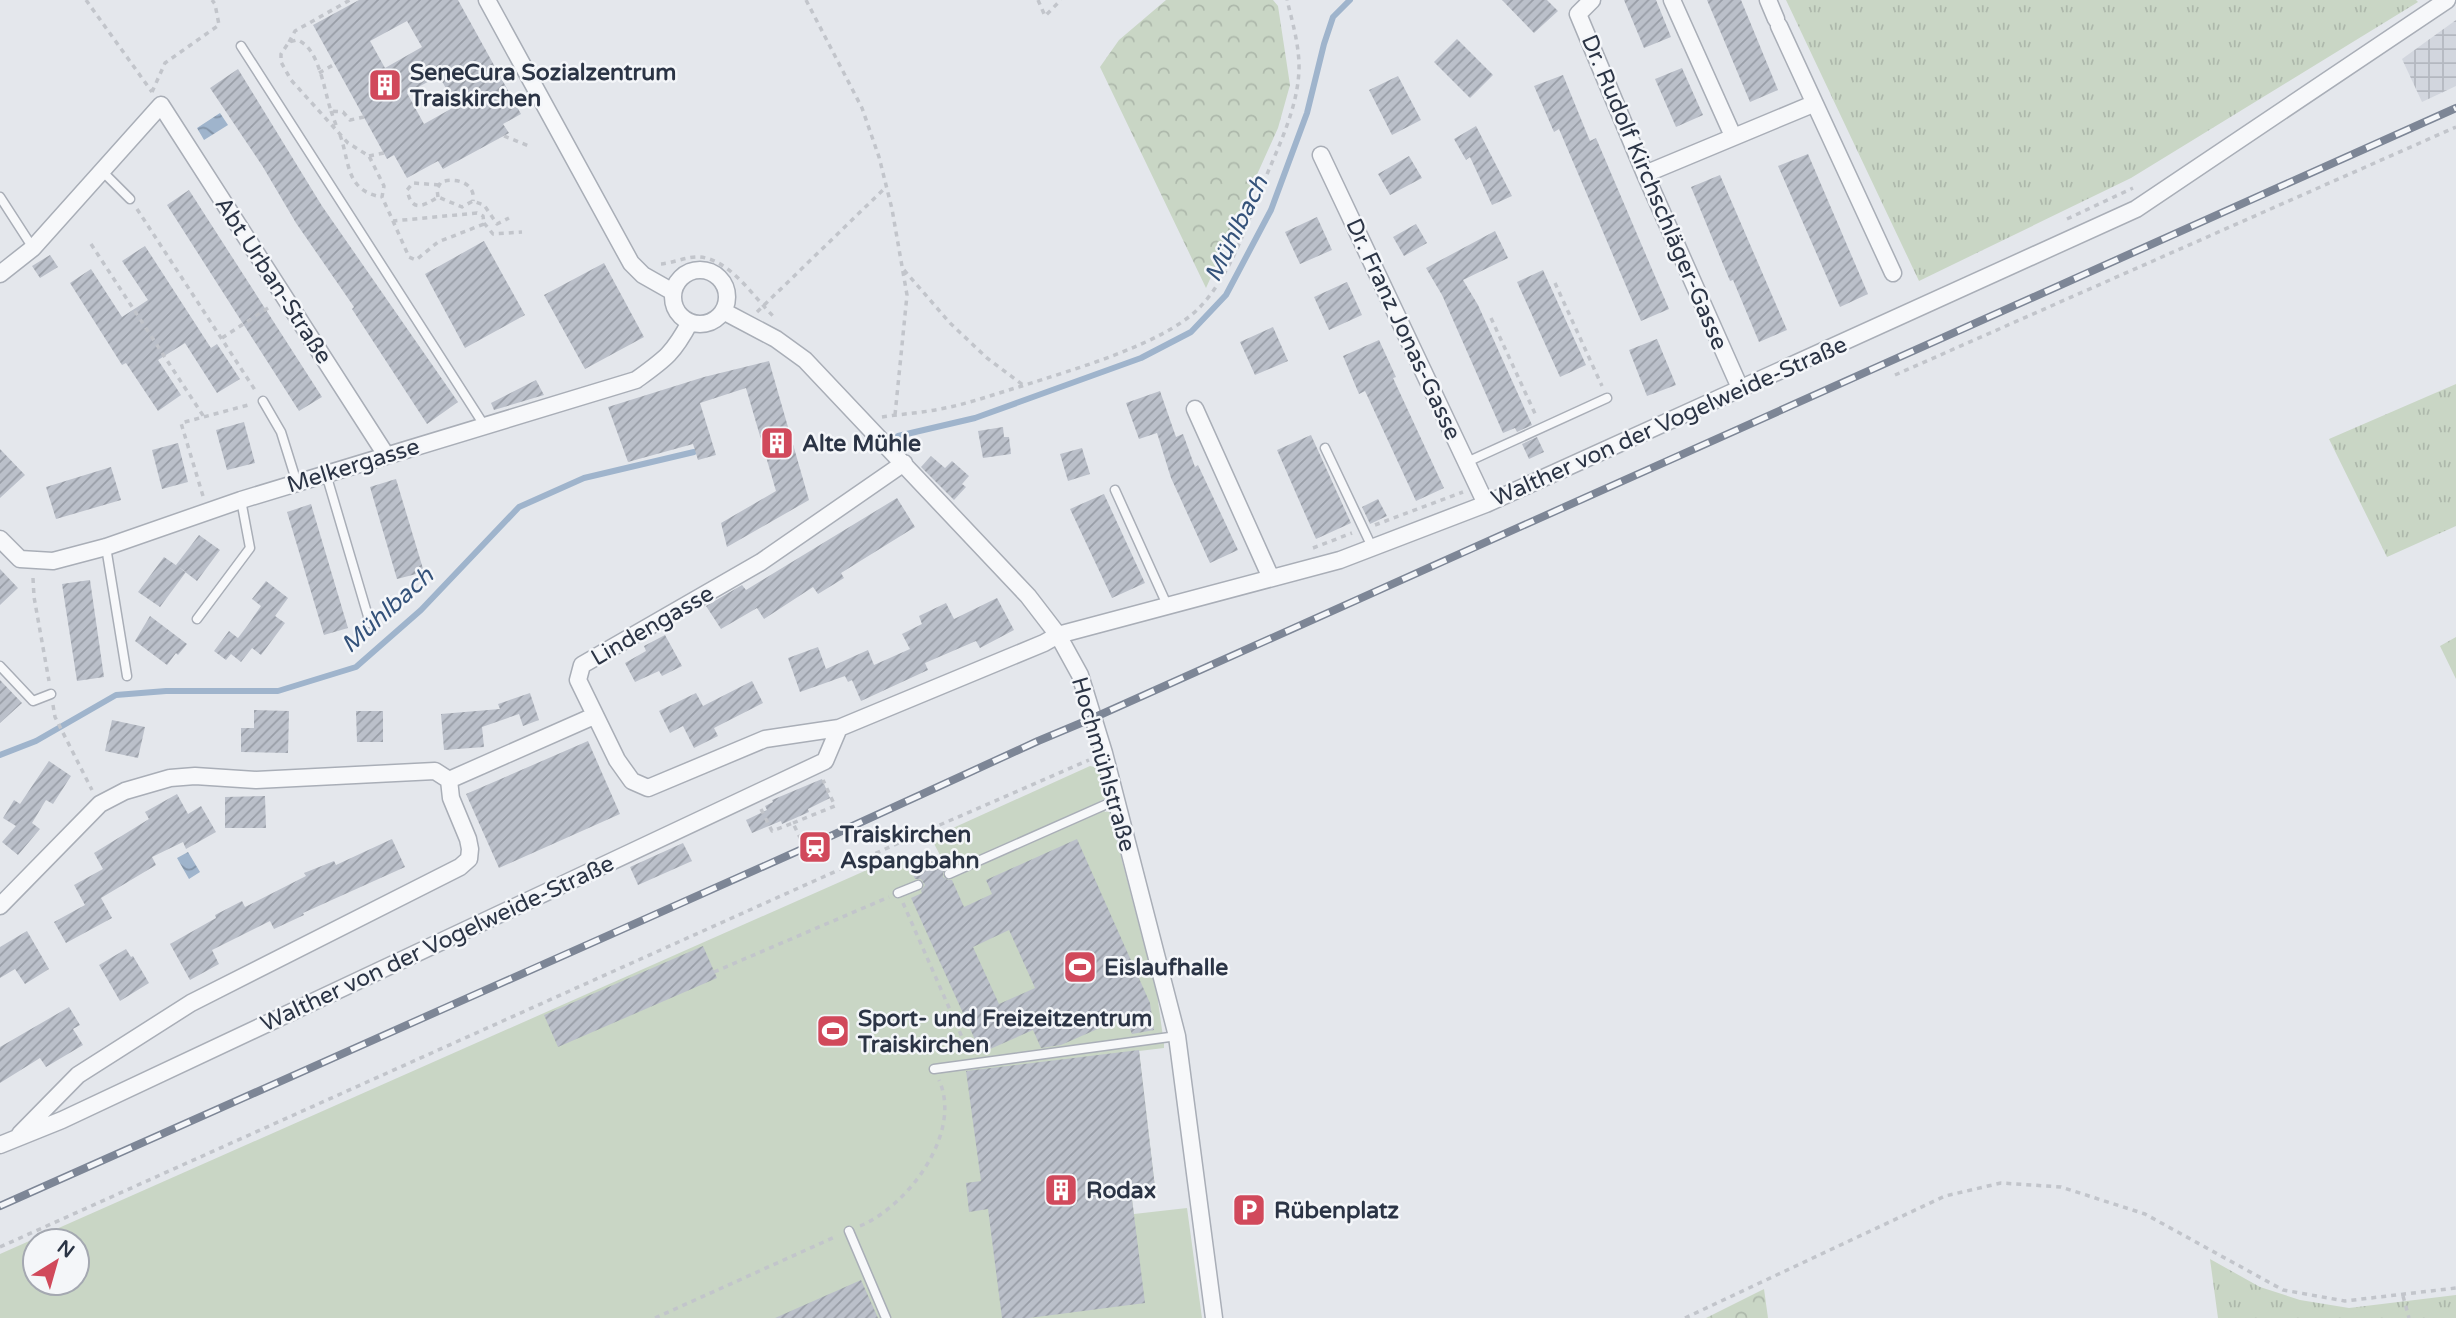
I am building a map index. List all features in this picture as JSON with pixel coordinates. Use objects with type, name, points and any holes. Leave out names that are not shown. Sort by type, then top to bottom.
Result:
[{"type":"street","points":[[487,0],[631,263],[643,275],[673,292]]},
{"type":"street","name":"Dr. Rudolf Kirchschläger-Gasse","points":[[1592,0],[1578,14],[1645,174],[1740,388]]},
{"type":"street","points":[[1672,0],[1733,136]]},
{"type":"street","points":[[1768,0],[1813,104],[1893,273]]},
{"type":"street","name":"Walther von der Vogelweide-Straße","points":[[594,716],[617,760],[632,781],[648,788],[765,739],[839,728],[1058,635],[1340,560],[1486,504],[2136,209],[2446,0]]},
{"type":"street","points":[[0,274],[33,248],[102,171],[157,98]]},
{"type":"street","name":"Abt Urban-Straße","points":[[157,98],[386,455]]},
{"type":"street","points":[[1645,174],[1813,104]]},
{"type":"street","name":"Dr. Franz Jonas-Gasse","points":[[1321,155],[1486,504]]},
{"type":"street","points":[[705,270],[720,279],[724,286],[726,303],[723,311],[708,322],[690,322],[676,310],[673,292],[681,277],[688,272],[705,270]]},
{"type":"street","name":"Hochmühlstraße","points":[[723,311],[776,339],[805,360],[863,419],[1028,596],[1058,635],[1080,675],[1104,753],[1177,1036],[1214,1318]]},
{"type":"street","name":"Melkergasse","points":[[33,562],[53,561],[106,547],[241,500],[636,380],[677,347],[690,322]]},
{"type":"street","points":[[1195,409],[1271,578]]},
{"type":"street","name":"Lindengasse","points":[[594,716],[578,680],[582,665],[761,562],[904,463]]},
{"type":"street","points":[[0,539],[20,559],[33,562]]},
{"type":"street","points":[[0,906],[100,804],[125,791],[170,778],[195,776],[256,780],[435,771],[449,780],[594,716]]},
{"type":"street","points":[[816,765],[825,761],[839,728]]},
{"type":"street","name":"Walther von der Vogelweide-Straße","points":[[0,1145],[62,1120],[816,765]]},
{"type":"street","name":"Walther von der Vogelweide-Straße","points":[[16,1138],[78,1075],[191,1003],[460,867],[469,859],[470,849],[452,798],[449,780]]},
{"type":"lane","points":[[242,46],[484,425]]},
{"type":"lane","points":[[102,171],[130,199]]},
{"type":"lane","points":[[0,197],[33,248]]},
{"type":"lane","points":[[1467,462],[1607,398]]},
{"type":"lane","points":[[263,401],[281,432],[297,483]]},
{"type":"lane","points":[[1325,448],[1372,547]]},
{"type":"lane","points":[[326,474],[370,623]]},
{"type":"lane","points":[[1115,490],[1168,607]]},
{"type":"lane","points":[[197,620],[250,548],[241,500]]},
{"type":"lane","points":[[106,547],[127,676]]},
{"type":"lane","points":[[0,666],[33,701],[51,694]]},
{"type":"lane","points":[[949,874],[1116,800]]},
{"type":"lane","points":[[898,893],[918,885]]},
{"type":"lane","points":[[933,1069],[1177,1036]]},
{"type":"lane","points":[[849,1231],[886,1318]]},
{"type":"path","points":[[86,0],[157,98]]},
{"type":"path","points":[[157,98],[165,62],[219,25],[212,0]]},
{"type":"path","points":[[350,0],[295,31],[281,54],[281,62],[291,80],[348,143],[369,156],[384,186],[382,197],[409,257],[416,260],[438,242],[477,229],[484,223]]},
{"type":"path","points":[[806,0],[862,108],[886,187],[907,295],[895,415]]},
{"type":"path","points":[[1038,0],[1045,16],[1062,0]]},
{"type":"path","points":[[863,419],[941,409],[1082,367],[1177,325],[1200,307],[1223,275],[1247,225],[1283,135],[1297,90],[1299,64],[1287,0]]},
{"type":"path","points":[[289,42],[304,42],[314,53],[348,170],[360,188],[382,197]]},
{"type":"path","points":[[319,72],[335,64]]},
{"type":"path","points":[[331,111],[343,112],[350,120],[364,117]]},
{"type":"path","points":[[1895,375],[2456,127]]},
{"type":"path","points":[[504,136],[529,146]]},
{"type":"path","points":[[369,156],[384,153]]},
{"type":"path","points":[[438,197],[437,189],[441,182],[448,180],[472,188],[473,201]]},
{"type":"path","points":[[438,197],[424,206],[417,206],[409,199],[407,190],[413,183],[439,186]]},
{"type":"path","points":[[763,306],[886,187]]},
{"type":"path","points":[[2061,222],[2136,187]]},
{"type":"path","points":[[438,197],[461,206],[473,201],[484,205],[497,224],[509,218]]},
{"type":"path","points":[[130,199],[263,401],[181,423],[207,512]]},
{"type":"path","points":[[393,221],[477,213],[483,216],[484,223],[493,234],[522,232]]},
{"type":"path","points":[[90,244],[204,417]]},
{"type":"path","points":[[902,268],[950,323],[987,358],[1023,385]]},
{"type":"path","points":[[1555,283],[1607,398]]},
{"type":"path","points":[[221,338],[285,297]]},
{"type":"path","points":[[1491,318],[1541,427]]},
{"type":"path","points":[[1302,552],[1479,486]]},
{"type":"path","points":[[33,562],[34,597],[55,718],[100,804]]},
{"type":"path","points":[[0,1247],[1104,753]]},
{"type":"path","points":[[754,794],[772,831],[835,806],[816,765]]},
{"type":"path","points":[[793,823],[807,852]]},
{"type":"path","points":[[713,972],[898,893],[974,1065]]},
{"type":"path","points":[[655,1318],[865,1224],[905,1193],[933,1156],[945,1114],[945,1093],[933,1069]]},
{"type":"path","points":[[1685,1318],[1945,1196],[2001,1183],[2061,1186],[2145,1214],[2283,1290],[2345,1301],[2456,1288]]},
{"type":"path","points":[[2403,1296],[2409,1318]]},
{"type":"shaded area","points":[[2456,20],[2456,86],[2422,102],[2402,59]]},
{"type":"green space","points":[[1166,0],[1273,0],[1278,6],[1290,85],[1278,128],[1206,288],[1100,67],[1119,40]]},
{"type":"green space","points":[[1786,0],[2418,2],[2131,178],[1919,281]]},
{"type":"green space","points":[[2456,384],[2456,526],[2387,557],[2329,439]]},
{"type":"green space","points":[[2456,637],[2456,679],[2440,646]]},
{"type":"green space","name":"Sport- und Freizeitzentrum Traiskirchen","points":[[1090,766],[1099,768],[1107,798],[1100,801],[1105,812],[1109,811],[1157,994],[1164,1044],[1164,1048],[1139,1051],[1156,1196],[1132,1199],[1134,1214],[1187,1208],[1202,1318],[0,1318],[0,1254],[21,1245],[21,1297],[91,1297],[91,1227],[61,1227],[903,854],[912,870],[941,857],[931,838]]},
{"type":"green space","points":[[2210,1259],[2260,1287],[2300,1300],[2349,1308],[2456,1295],[2456,1318],[2218,1318]]},
{"type":"green space","points":[[1764,1289],[1768,1318],[1706,1318]]},
{"type":"water","points":[[220,113],[228,125],[204,140],[197,128]]},
{"type":"water","points":[[188,852],[200,872],[189,879],[177,858]]},
{"type":"building","name":"SeneCura Sozialzentrum Traiskirchen","points":[[359,0],[458,0],[521,114],[503,124],[509,133],[443,169],[438,161],[407,178],[394,155],[387,159],[313,25]],"holes":[[[407,21],[422,47],[385,68],[370,41]],[[439,76],[456,106],[424,124],[407,93]]]},
{"type":"building","points":[[1502,0],[1547,0],[1558,11],[1534,33]]},
{"type":"building","points":[[1624,0],[1656,0],[1671,37],[1644,48]]},
{"type":"building","points":[[1707,0],[1741,0],[1778,90],[1750,102]]},
{"type":"building","points":[[1457,39],[1493,75],[1470,98],[1434,62]]},
{"type":"building","points":[[1682,68],[1703,115],[1676,127],[1655,79]]},
{"type":"building","points":[[238,69],[322,206],[458,402],[427,424],[352,309],[354,307],[296,223],[263,167],[210,88]]},
{"type":"building","points":[[1563,75],[1590,141],[1596,138],[1669,309],[1641,321],[1559,129],[1554,132],[1534,86]]},
{"type":"building","points":[[1398,76],[1421,120],[1392,135],[1369,90]]},
{"type":"building","points":[[1476,126],[1512,196],[1492,205],[1470,157],[1466,160],[1454,139]]},
{"type":"building","points":[[1808,154],[1868,294],[1840,307],[1778,166]]},
{"type":"building","points":[[1409,156],[1422,178],[1390,195],[1378,174]]},
{"type":"building","points":[[1720,175],[1787,330],[1759,342],[1691,187]]},
{"type":"building","points":[[189,190],[322,397],[299,411],[167,205]]},
{"type":"building","points":[[1317,217],[1332,250],[1300,264],[1285,232]]},
{"type":"building","points":[[1416,224],[1427,243],[1404,256],[1393,237]]},
{"type":"building","points":[[1495,231],[1508,258],[1463,280],[1478,305],[1532,425],[1517,432],[1515,428],[1503,433],[1442,295],[1426,268]]},
{"type":"building","points":[[484,241],[525,315],[465,348],[425,274]]},
{"type":"building","points":[[145,246],[211,348],[217,344],[240,379],[217,393],[185,343],[158,360],[181,395],[158,411],[126,363],[122,365],[70,283],[91,269],[122,317],[148,300],[122,261]]},
{"type":"building","points":[[50,255],[58,267],[40,278],[32,266]]},
{"type":"building","points":[[604,263],[644,337],[585,369],[544,295]]},
{"type":"building","points":[[1543,270],[1586,365],[1560,377],[1517,282]]},
{"type":"building","points":[[1347,282],[1362,315],[1329,330],[1314,297]]},
{"type":"building","points":[[1273,327],[1288,361],[1255,375],[1240,342]]},
{"type":"building","points":[[1657,339],[1676,385],[1647,396],[1629,350]]},
{"type":"building","points":[[1379,340],[1396,377],[1393,378],[1444,488],[1416,501],[1365,391],[1359,394],[1343,356]]},
{"type":"building","points":[[769,361],[809,500],[727,547],[721,523],[776,491],[746,388],[700,403],[716,455],[698,460],[693,444],[628,462],[608,407],[704,377]]},
{"type":"building","points":[[536,380],[544,395],[494,410],[491,403]]},
{"type":"building","points":[[1160,391],[1176,437],[1183,434],[1195,467],[1198,465],[1238,550],[1210,563],[1171,478],[1157,433],[1139,439],[1126,403]]},
{"type":"building","points":[[244,422],[255,463],[227,470],[216,430]]},
{"type":"building","points":[[1003,427],[1004,437],[1009,437],[1011,454],[983,458],[978,431]]},
{"type":"building","points":[[1311,435],[1351,523],[1316,539],[1277,450]]},
{"type":"building","points":[[1537,437],[1544,452],[1529,459],[1522,444]]},
{"type":"building","points":[[178,443],[188,482],[162,489],[152,450]]},
{"type":"building","points":[[1082,448],[1090,474],[1068,481],[1060,454]]},
{"type":"building","points":[[0,449],[25,475],[0,498]]},
{"type":"building","points":[[931,456],[945,468],[952,461],[969,476],[962,484],[966,487],[954,500],[921,467]]},
{"type":"building","points":[[111,467],[121,500],[56,519],[46,487]]},
{"type":"building","points":[[396,479],[424,572],[397,579],[370,487]]},
{"type":"building","points":[[1104,494],[1145,583],[1112,598],[1070,509]]},
{"type":"building","points":[[897,498],[915,527],[841,573],[844,578],[818,594],[813,587],[764,619],[757,608],[721,629],[706,606],[742,585],[746,590]]},
{"type":"building","points":[[1378,499],[1387,516],[1370,524],[1362,507]]},
{"type":"building","points":[[311,504],[348,628],[324,635],[287,512]]},
{"type":"building","points":[[199,535],[220,550],[197,581],[176,565]]},
{"type":"building","points":[[164,557],[186,572],[160,607],[138,592]]},
{"type":"building","points":[[0,569],[18,588],[0,605]]},
{"type":"building","points":[[90,580],[104,677],[77,681],[62,584]]},
{"type":"building","points":[[266,581],[288,598],[275,616],[285,623],[261,655],[252,648],[241,662],[231,654],[226,660],[214,651],[229,631],[238,638],[250,622],[261,606],[252,599]]},
{"type":"building","points":[[997,598],[1014,630],[980,648],[976,641],[925,663],[928,670],[861,701],[852,680],[848,682],[845,676],[800,692],[788,658],[818,647],[826,669],[868,650],[874,665],[910,649],[902,634],[922,624],[919,616],[946,603],[954,619]]},
{"type":"building","points":[[150,616],[187,644],[167,665],[135,641]]},
{"type":"building","points":[[665,635],[682,666],[662,676],[659,671],[635,682],[625,663],[646,651],[644,646]]},
{"type":"building","points":[[0,680],[22,703],[0,723]]},
{"type":"building","points":[[752,681],[763,703],[714,728],[718,736],[694,748],[683,726],[670,733],[659,711],[696,693],[703,706]]},
{"type":"building","points":[[530,693],[539,720],[523,726],[519,714],[482,727],[484,747],[444,750],[441,714],[500,709],[498,704]]},
{"type":"building","points":[[254,710],[289,711],[288,753],[241,752],[241,728],[254,728]]},
{"type":"building","points":[[356,711],[383,711],[383,742],[357,742]]},
{"type":"building","points":[[112,720],[145,727],[138,758],[105,751]]},
{"type":"building","points":[[588,741],[620,814],[499,868],[466,794]]},
{"type":"building","points":[[49,761],[71,776],[53,804],[46,800],[32,823],[40,829],[18,855],[2,842],[16,826],[3,818],[14,800],[20,804]]},
{"type":"building","points":[[822,779],[830,798],[808,809],[809,812],[752,833],[746,820],[767,810],[765,806],[773,802],[772,800]]},
{"type":"building","points":[[177,794],[188,814],[201,806],[216,832],[186,849],[183,842],[152,857],[156,865],[101,898],[112,918],[66,943],[54,922],[85,905],[74,885],[103,869],[94,853],[149,819],[145,812]]},
{"type":"building","points":[[265,796],[266,828],[225,828],[225,797]]},
{"type":"building","points":[[392,839],[405,867],[274,929],[270,921],[212,950],[219,964],[190,980],[170,944],[242,901],[245,907],[306,876],[304,873],[334,861],[336,865]]},
{"type":"building","name":"Eislaufhalle","points":[[1077,839],[1150,1003],[1154,1030],[1132,1034],[1125,1017],[1061,1045],[1041,1048],[1033,1030],[981,1053],[911,898],[922,893],[925,885],[921,879],[915,879],[911,870],[941,857],[946,868],[943,877],[952,880],[964,907],[992,894],[986,880]],"holes":[[[1009,930],[1035,988],[999,1004],[973,947]]]},
{"type":"building","points":[[683,843],[692,861],[638,885],[630,867]]},
{"type":"building","points":[[27,931],[49,969],[25,984],[15,969],[0,978],[0,947]]},
{"type":"building","points":[[703,946],[717,978],[558,1047],[544,1015]]},
{"type":"building","points":[[126,949],[149,983],[120,1001],[99,965]]},
{"type":"building","points":[[69,1007],[80,1025],[73,1029],[83,1045],[46,1067],[40,1058],[0,1083],[0,1047]]},
{"type":"building","name":"Rodax","points":[[1139,1050],[1156,1196],[1132,1199],[1145,1303],[1029,1318],[1002,1318],[988,1209],[969,1212],[966,1183],[981,1181],[966,1071]]},
{"type":"building","points":[[861,1280],[878,1318],[775,1318]]},
{"type":"waterway","name":"Mühlbach","points":[[898,436],[975,418],[1141,358],[1191,332],[1226,295],[1271,210],[1307,113],[1333,17],[1350,0]]},
{"type":"waterway","name":"Mühlbach","points":[[0,755],[36,741],[116,695],[166,691],[278,691],[356,667],[421,610],[519,507],[584,478],[694,452]]},
{"type":"railway","points":[[0,1206],[2456,108]]},
{"type":"place","name":"SeneCura Sozialzentrum Traiskirchen","points":[[385,85]]},
{"type":"place","name":"Alte Mühle","points":[[777,443]]},
{"type":"place","name":"Traiskirchen Aspangbahn","points":[[815,847]]},
{"type":"place","name":"Eislaufhalle","points":[[1080,967]]},
{"type":"place","name":"Sport- und Freizeitzentrum Traiskirchen","points":[[833,1031]]},
{"type":"place","name":"Rodax","points":[[1061,1190]]},
{"type":"place","name":"Rübenplatz","points":[[1249,1210]]}]
